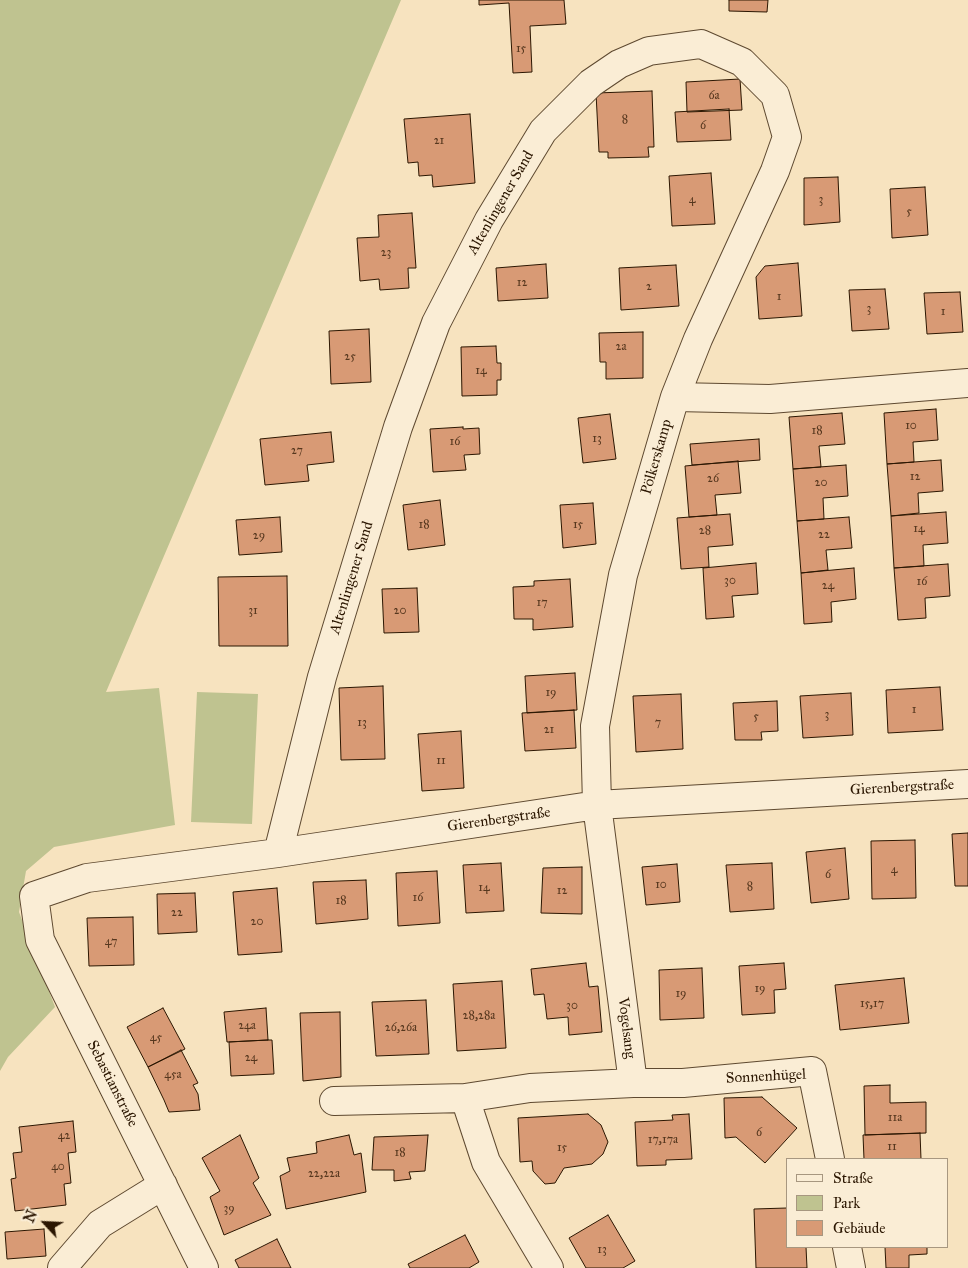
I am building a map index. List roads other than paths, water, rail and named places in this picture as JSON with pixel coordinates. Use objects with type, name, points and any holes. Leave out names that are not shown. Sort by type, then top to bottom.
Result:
[{"type":"street","name":"Altenlingener Sand","points":[[278,853],[322,677],[398,427],[436,323],[485,229],[543,131],[591,83],[619,64],[649,51],[701,44],[742,62],[775,95],[786,137],[775,171],[698,339],[675,397]]},
{"type":"street","points":[[675,397],[770,398],[968,383]]},
{"type":"street","name":"Pölkerskamp","points":[[597,805],[595,726],[623,575],[675,397]]},
{"type":"street","name":"Gierenbergstraße","points":[[34,896],[87,878],[278,853],[597,805],[968,784]]},
{"type":"street","name":"Vogelsang","points":[[597,805],[633,1083]]},
{"type":"street","name":"Sebastianstraße","points":[[34,896],[40,940],[204,1268]]},
{"type":"street","name":"Sonnenhügel","points":[[633,1083],[682,1083],[812,1071],[830,1158]]},
{"type":"street","points":[[334,1101],[465,1098],[530,1088],[633,1083]]},
{"type":"street","points":[[465,1098],[486,1162],[549,1268]]},
{"type":"street","points":[[62,1268],[100,1224],[163,1185]]},
{"type":"street","points":[[847,1248],[851,1268]]}]
